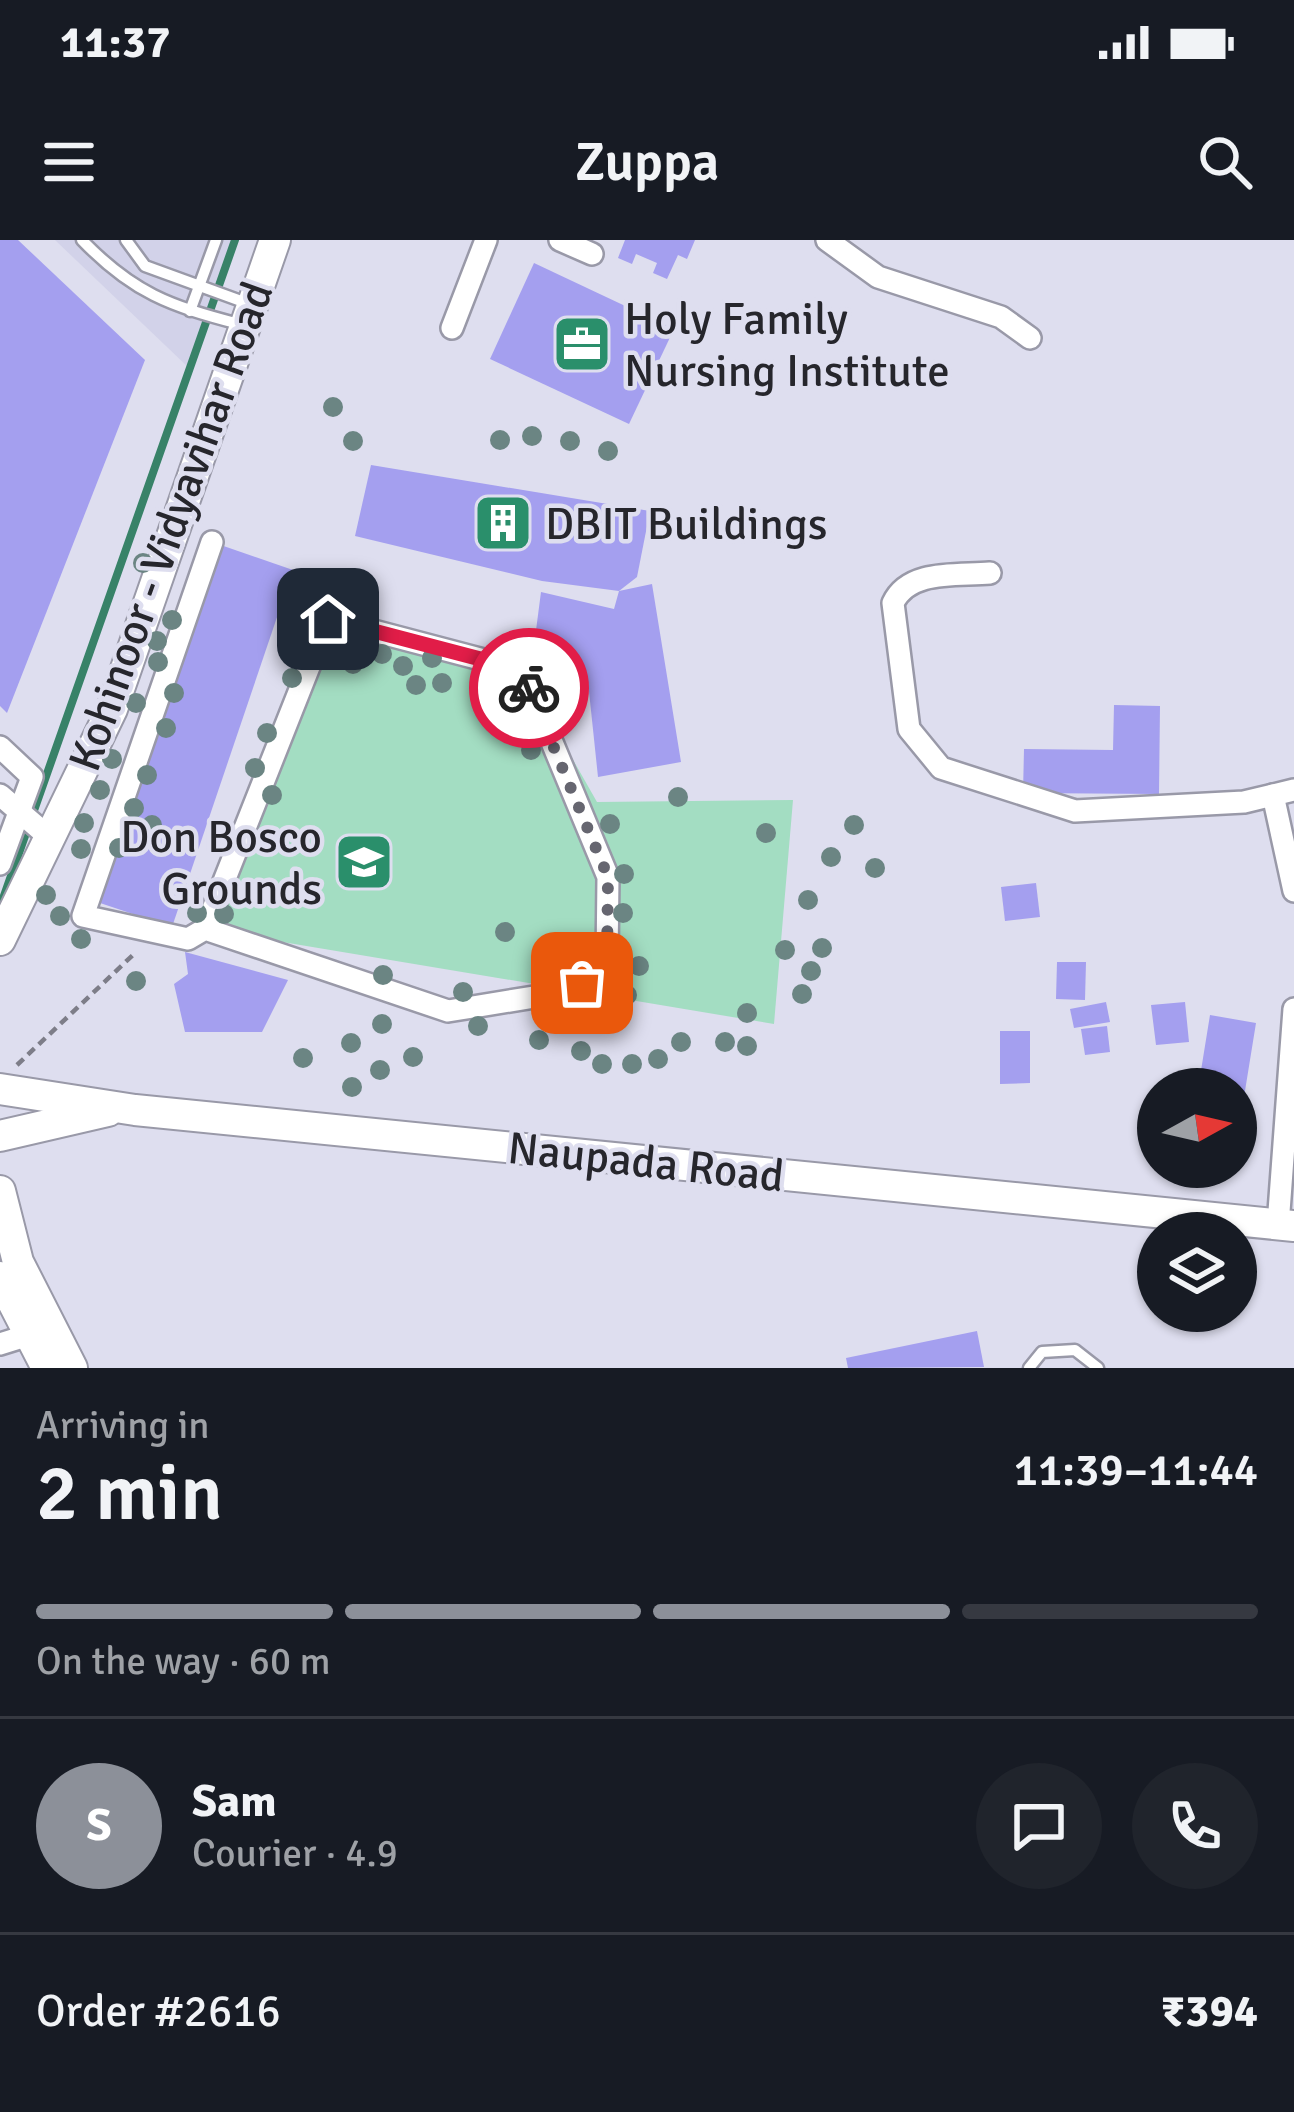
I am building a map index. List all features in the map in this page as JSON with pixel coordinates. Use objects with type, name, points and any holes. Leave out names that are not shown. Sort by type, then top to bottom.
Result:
[{"type":"street","name":"Kohinoor - Vidyavihar Road","points":[[0,940],[30,821],[112,710],[275,240]]},
{"type":"street","points":[[452,328],[486,240]]},
{"type":"street","points":[[560,240],[592,254]]},
{"type":"street","points":[[827,240],[878,277],[1001,317],[1030,338]]},
{"type":"street","points":[[206,929],[448,1010],[565,992],[607,960],[608,877],[522,670],[328,619],[206,929],[188,939],[83,916],[212,542]]},
{"type":"street","points":[[990,573],[918,579],[899,590],[893,603],[909,729],[941,768],[1075,812],[1198,806],[1284,793],[1294,891]]},
{"type":"street","points":[[112,710],[151,721]]},
{"type":"street","points":[[0,747],[32,777],[30,821],[0,864]]},
{"type":"street","points":[[2,793],[30,821]]},
{"type":"street","points":[[1286,1225],[1294,1010]]},
{"type":"street","points":[[2,1134],[11,1115],[6,1081]]},
{"type":"street","name":"Naupada Road","points":[[6,1081],[125,1108],[1286,1225]]},
{"type":"street","points":[[2,1134],[125,1108]]},
{"type":"street","points":[[0,1191],[6,1268],[47,1368]]},
{"type":"street","points":[[18,1305],[72,1368]]},
{"type":"street","points":[[0,1344],[32,1334]]},
{"type":"lane","points":[[82,240],[136,289],[190,310],[249,315]]},
{"type":"lane","points":[[126,240],[145,266],[249,315]]},
{"type":"lane","points":[[190,310],[216,240]]},
{"type":"lane","points":[[1029,1368],[1042,1352],[1075,1349],[1098,1368]]},
{"type":"path","points":[[6,1081],[156,932]]},
{"type":"shaded area","points":[[55,240],[239,240],[189,368]]},
{"type":"green space","name":"Don Bosco Grounds","points":[[328,619],[522,670],[597,802],[793,800],[774,1024],[205,929]]},
{"type":"building","points":[[0,240],[18,240],[145,360],[7,713],[0,706]]},
{"type":"building","points":[[625,240],[695,240],[687,259],[678,255],[667,279],[653,273],[657,263],[636,254],[632,264],[618,258]]},
{"type":"building","name":"Holy Family Nursing Institute","points":[[534,263],[674,329],[629,424],[490,359]]},
{"type":"building","name":"DBIT Buildings","points":[[371,465],[650,511],[637,577],[619,591],[542,581],[355,536]]},
{"type":"building","points":[[212,542],[293,570],[172,927],[91,900]]},
{"type":"building","points":[[652,584],[681,762],[598,777],[588,682],[532,661],[541,592],[614,609],[619,591]]},
{"type":"building","points":[[1114,705],[1160,706],[1159,794],[1023,793],[1024,749],[1113,750]]},
{"type":"building","points":[[1036,883],[1040,917],[1005,921],[1001,887]]},
{"type":"building","points":[[185,952],[288,980],[262,1032],[185,1032],[174,984],[188,974]]},
{"type":"building","points":[[1057,962],[1086,962],[1085,1000],[1056,999]]},
{"type":"building","points":[[1106,1002],[1110,1022],[1074,1028],[1070,1009]]},
{"type":"building","points":[[1185,1002],[1189,1042],[1156,1045],[1151,1005]]},
{"type":"building","points":[[1210,1015],[1256,1023],[1249,1068],[1201,1068]]},
{"type":"building","points":[[1107,1026],[1110,1052],[1085,1055],[1081,1029]]},
{"type":"building","points":[[1000,1031],[1030,1031],[1030,1083],[1000,1084]]},
{"type":"building","points":[[977,1331],[984,1367],[848,1368],[846,1358]]},
{"type":"waterway","points":[[0,907],[235,240]]},
{"type":"way so far","points":[[529,688],[608,877],[607,960],[582,983]]},
{"type":"place","name":"Holy Family Nursing Institute","points":[[582,344]]},
{"type":"place","name":"DBIT Buildings","points":[[503,523]]},
{"type":"place","name":"Don Bosco Grounds","points":[[364,862]]},
{"type":"route","points":[[328,619],[522,670],[529,688]]}]
